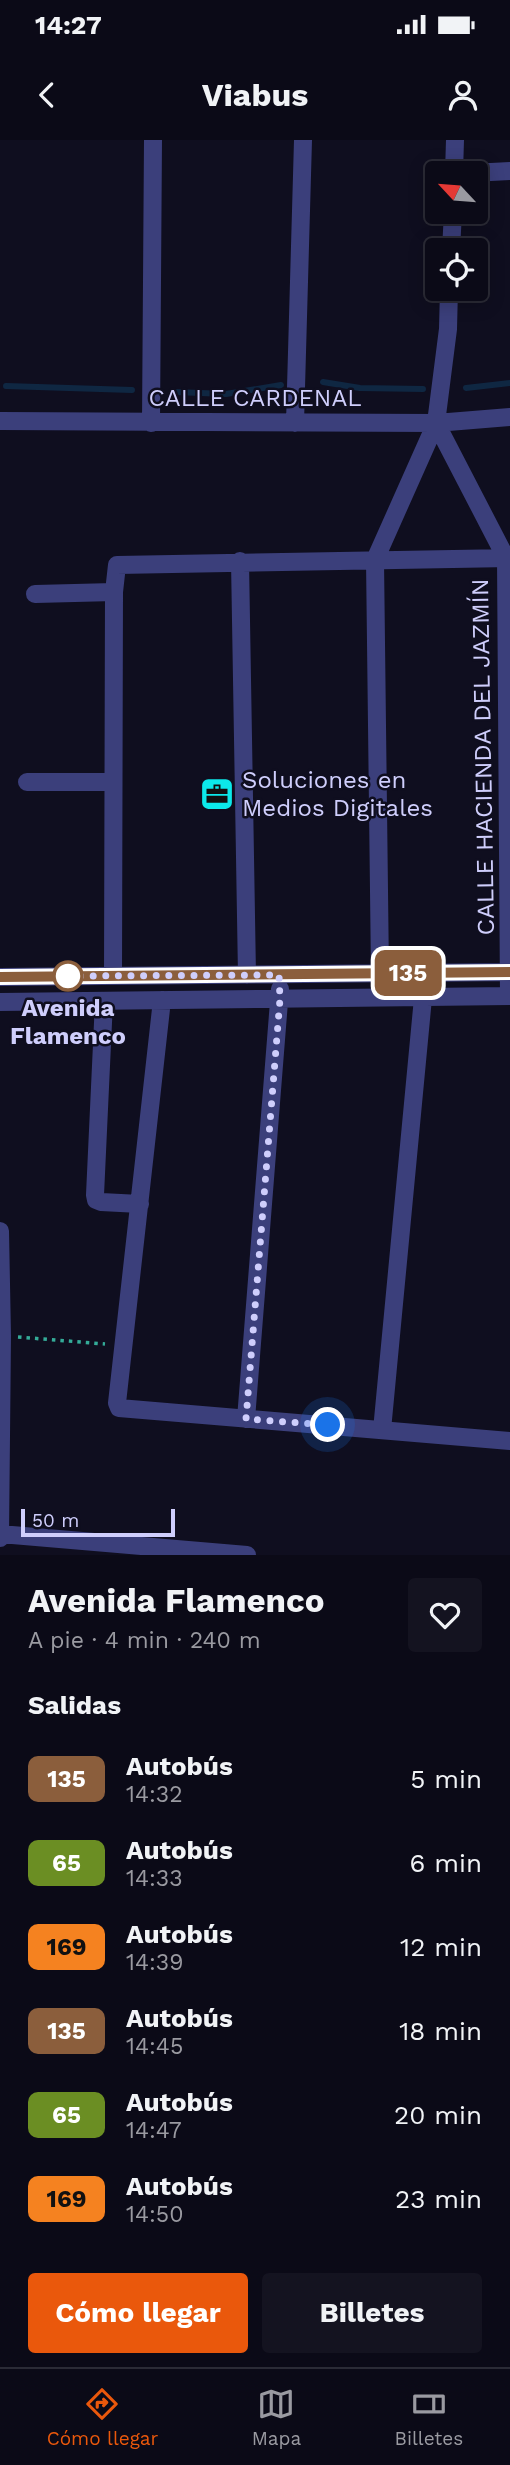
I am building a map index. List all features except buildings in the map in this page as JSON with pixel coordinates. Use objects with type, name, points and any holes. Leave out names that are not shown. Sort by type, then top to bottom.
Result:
[{"type":"street","points":[[150,423],[153,140]]},
{"type":"street","points":[[295,423],[303,140]]},
{"type":"street","points":[[454,161],[455,140]]},
{"type":"street","points":[[488,172],[510,171]]},
{"type":"street","points":[[380,973],[375,560],[436,423],[448,329],[449,301]]},
{"type":"street","name":"CALLE CARDENAL","points":[[0,421],[436,423],[510,417]]},
{"type":"street","points":[[113,976],[114,592],[117,565],[508,558],[436,423]]},
{"type":"street","name":"CALLE HACIENDA DEL JAZMÍN","points":[[508,558],[510,996]]},
{"type":"street","points":[[240,561],[247,975]]},
{"type":"street","points":[[35,594],[114,592]]},
{"type":"street","points":[[27,782],[113,782]]},
{"type":"street","points":[[0,977],[510,972]]},
{"type":"street","points":[[246,1419],[280,999],[279,975]]},
{"type":"street","points":[[0,1002],[510,996]]},
{"type":"street","points":[[383,1430],[424,998]]},
{"type":"street","points":[[162,1000],[122,1345],[117,1403],[119,1408],[510,1441]]},
{"type":"street","points":[[104,1001],[95,1195],[96,1200],[101,1202],[140,1204]]},
{"type":"street","points":[[0,1231],[0,1536],[135,1550],[247,1555]]},
{"type":"path","points":[[2,1336],[122,1345]]},
{"type":"waterway","points":[[323,382],[360,388],[423,389]]},
{"type":"waterway","points":[[466,388],[510,383]]},
{"type":"waterway","points":[[175,392],[226,394],[281,385]]},
{"type":"waterway","points":[[6,386],[132,390]]},
{"type":"bus line","name":"135","points":[[0,977],[510,972]]},
{"type":"place","name":"Soluciones en Medios Digitales","points":[[217,794]]},
{"type":"place","name":"Avenida Flamenco","points":[[68,976]]},
{"type":"route","points":[[68,976],[279,975],[280,999],[246,1419],[328,1425]]}]
